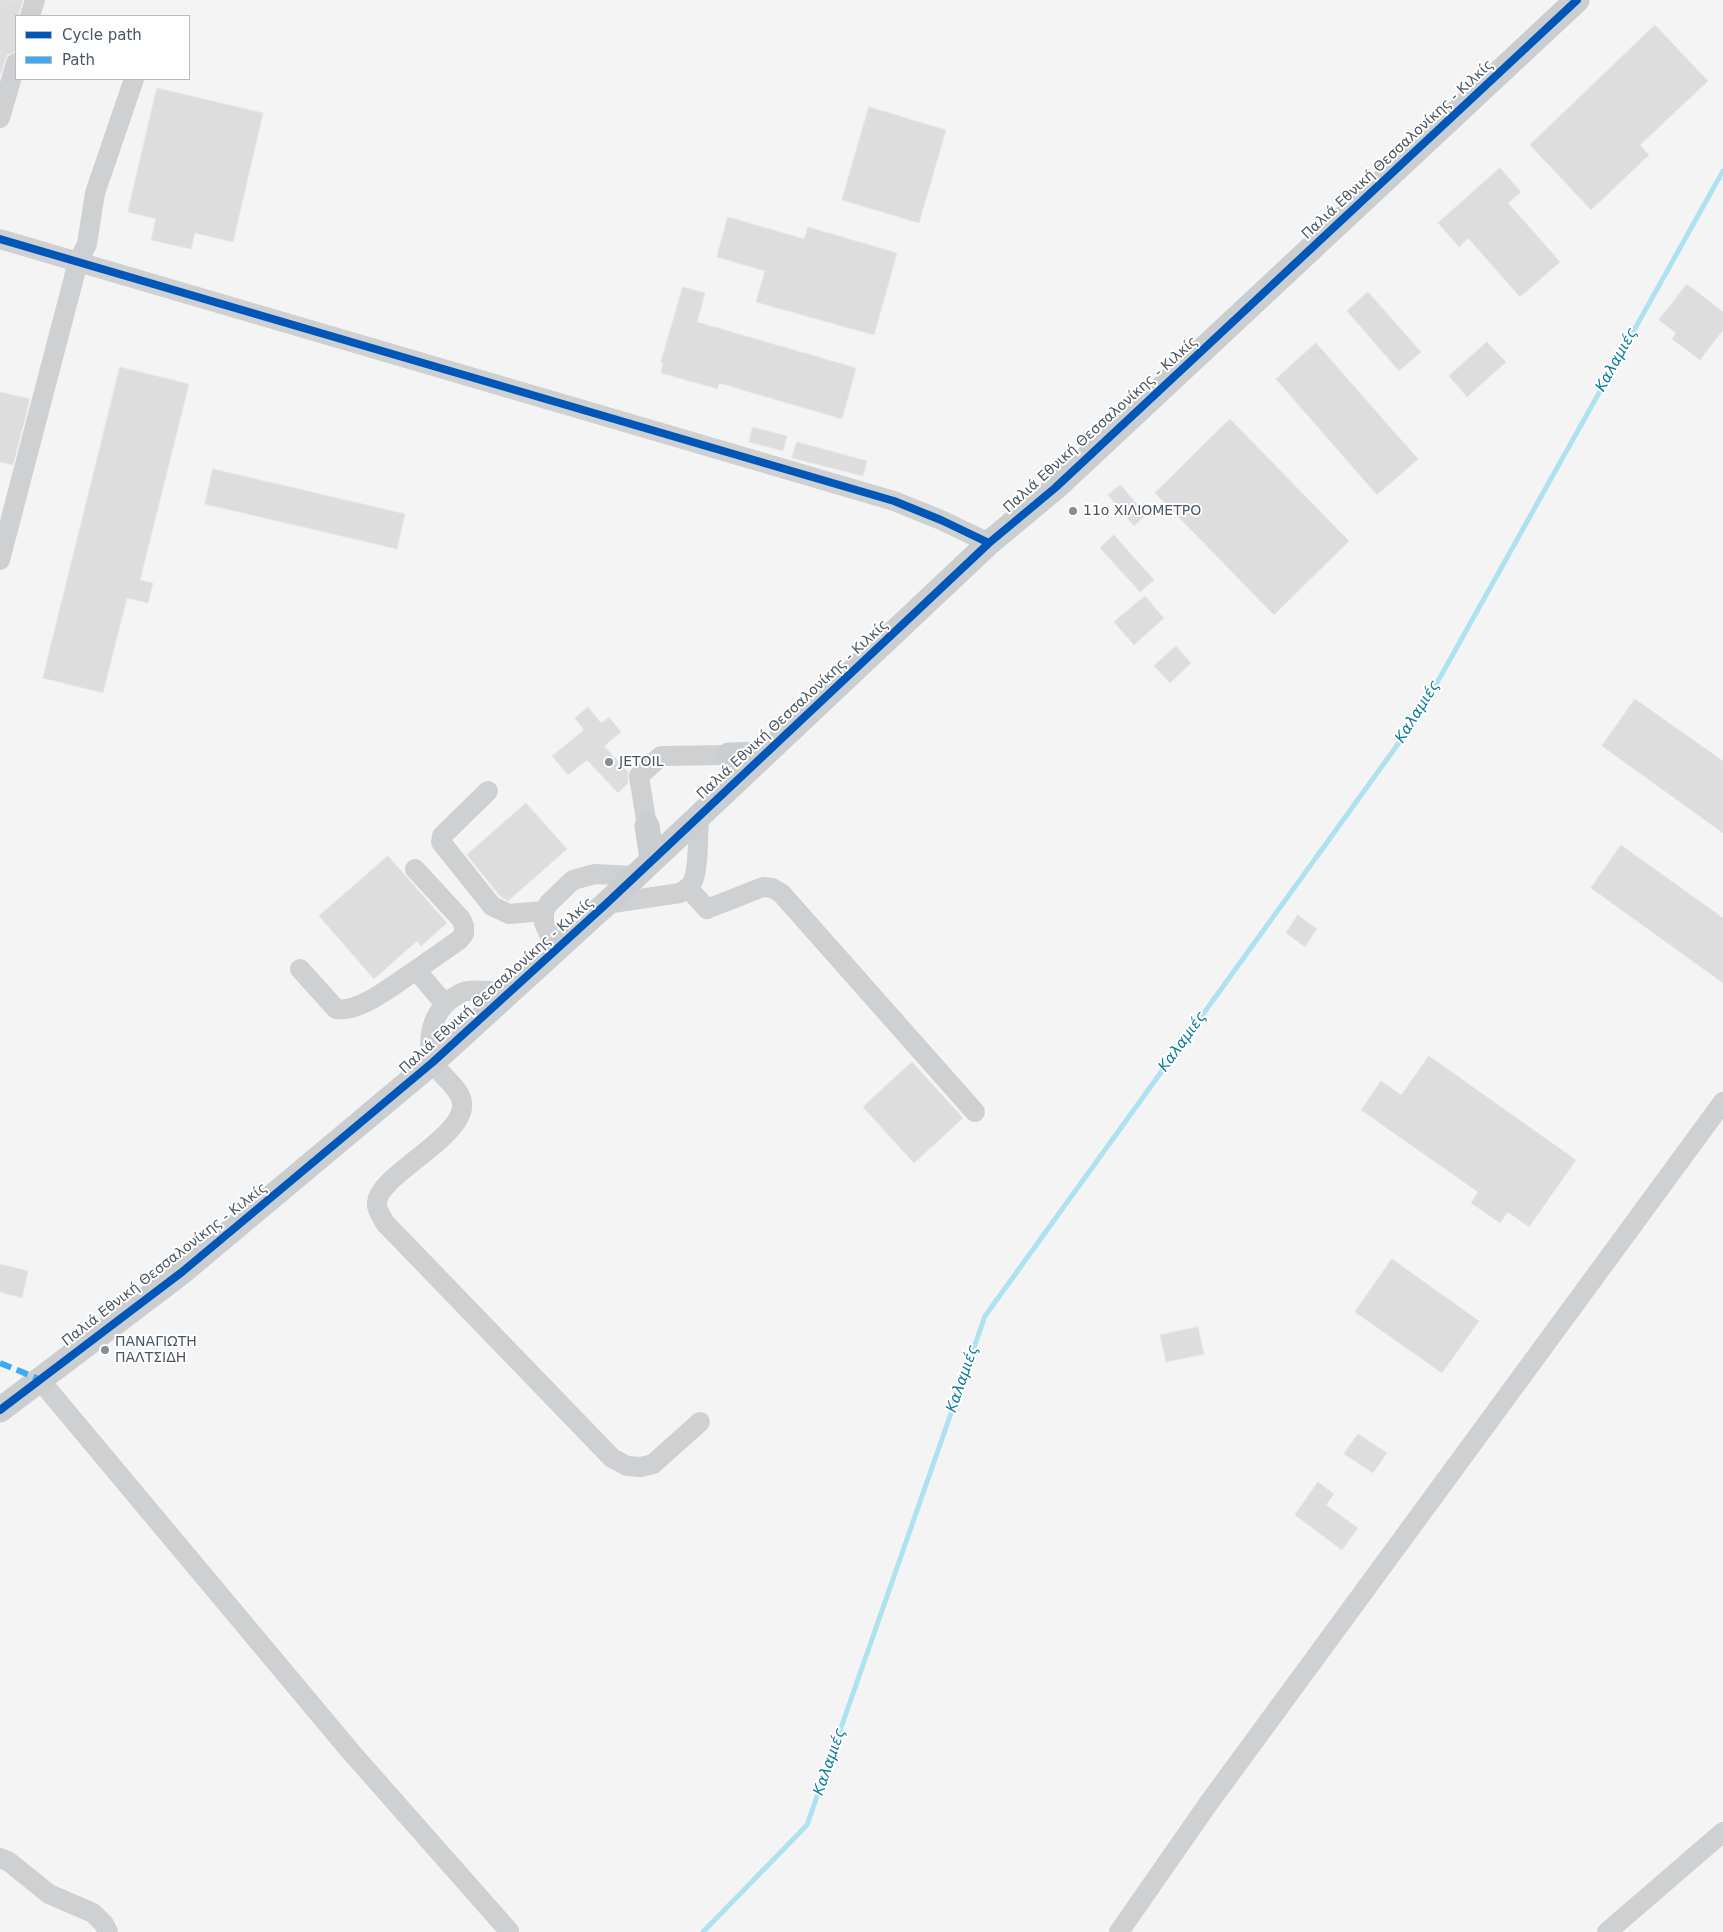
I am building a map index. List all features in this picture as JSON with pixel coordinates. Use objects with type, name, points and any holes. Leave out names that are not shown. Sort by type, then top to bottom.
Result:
[{"type":"main road","name":"Παλιά Εθνική Θεσσαλονίκης - Κιλκίς","points":[[0,1410],[182,1272],[433,1062],[606,904],[699,814],[989,542],[1055,488],[1577,0]]},
{"type":"main road","points":[[729,755],[764,754]]},
{"type":"main road","points":[[644,868],[647,826]]},
{"type":"street","points":[[30,15],[35,0]]},
{"type":"street","points":[[0,118],[15,66]]},
{"type":"street","points":[[0,560],[78,262],[87,244],[95,193],[134,80]]},
{"type":"street","points":[[0,239],[894,501],[989,542]]},
{"type":"street","points":[[647,826],[640,776],[661,756],[729,755]]},
{"type":"street","points":[[488,790],[442,836],[441,842],[492,906],[509,914],[544,911]]},
{"type":"street","points":[[606,904],[680,893],[688,888],[693,881],[696,868],[699,814]]},
{"type":"street","points":[[556,950],[544,923],[544,911],[549,903],[573,880],[583,876],[644,868]]},
{"type":"street","points":[[300,969],[336,1009],[342,1010],[359,1006],[459,940],[464,934],[464,926],[461,919],[415,869]]},
{"type":"street","points":[[688,888],[707,908],[763,887],[772,888],[781,893],[975,1112]]},
{"type":"street","points":[[416,970],[445,1004]]},
{"type":"street","points":[[510,992],[467,991],[445,1004],[436,1014],[430,1038],[433,1062],[457,1091],[462,1104],[461,1115],[452,1129],[389,1182],[377,1201],[378,1210],[385,1223],[612,1458],[627,1466],[642,1467],[653,1464],[700,1422]]},
{"type":"street","points":[[1120,1932],[1208,1804],[1723,1102]]},
{"type":"street","points":[[39,1379],[351,1752],[509,1931]]},
{"type":"street","points":[[1607,1932],[1723,1832]]},
{"type":"street","points":[[0,1858],[8,1861],[49,1894],[94,1913],[104,1924],[108,1932]]},
{"type":"building","points":[[0,0],[23,0],[18,15],[15,15],[15,51],[7,55],[0,75]]},
{"type":"building","points":[[1655,25],[1708,81],[1640,145],[1649,155],[1591,210],[1530,145]]},
{"type":"building","points":[[157,88],[263,113],[233,242],[195,233],[191,249],[151,240],[156,219],[128,212]]},
{"type":"building","points":[[869,107],[946,130],[919,223],[842,200]]},
{"type":"building","points":[[1500,168],[1521,192],[1508,203],[1560,262],[1520,297],[1468,238],[1459,247],[1438,223]]},
{"type":"building","points":[[728,217],[804,239],[808,227],[897,253],[874,335],[756,302],[765,271],[717,257]]},
{"type":"building","points":[[1687,284],[1723,312],[1723,330],[1700,360],[1672,339],[1676,333],[1659,320]]},
{"type":"building","points":[[683,287],[705,293],[697,322],[856,368],[842,419],[719,383],[718,389],[661,373],[663,363],[661,362]]},
{"type":"building","points":[[1368,292],[1421,352],[1399,371],[1347,311]]},
{"type":"building","points":[[1487,342],[1506,362],[1467,397],[1449,376]]},
{"type":"building","points":[[1316,343],[1418,459],[1377,495],[1276,379]]},
{"type":"building","points":[[120,367],[189,384],[140,580],[153,583],[148,603],[127,598],[103,693],[43,678]]},
{"type":"building","points":[[0,392],[30,399],[13,465],[0,462]]},
{"type":"building","points":[[1230,419],[1349,541],[1274,615],[1155,493]]},
{"type":"building","points":[[753,427],[787,436],[783,451],[749,442]]},
{"type":"building","points":[[797,442],[867,461],[863,476],[792,458]]},
{"type":"building","points":[[213,469],[405,514],[397,549],[205,504]]},
{"type":"building","points":[[1121,485],[1146,515],[1134,526],[1108,495]]},
{"type":"building","points":[[1114,535],[1154,580],[1140,592],[1100,548]]},
{"type":"building","points":[[1145,596],[1164,618],[1134,645],[1114,622]]},
{"type":"building","points":[[1176,646],[1191,663],[1170,683],[1154,666]]},
{"type":"building","points":[[1635,699],[1723,761],[1723,833],[1602,746]]},
{"type":"building","points":[[588,707],[601,723],[609,717],[621,732],[604,746],[628,772],[628,783],[618,793],[587,760],[568,775],[552,756],[584,730],[575,718]]},
{"type":"building","points":[[526,803],[567,849],[508,901],[500,896],[467,855]]},
{"type":"building","points":[[1621,845],[1723,918],[1723,983],[1591,888]]},
{"type":"building","points":[[388,856],[447,923],[421,946],[417,941],[374,979],[319,916]]},
{"type":"building","points":[[1298,915],[1317,929],[1305,947],[1286,933]]},
{"type":"building","points":[[1429,1056],[1576,1160],[1529,1227],[1508,1212],[1500,1223],[1471,1203],[1478,1192],[1361,1110],[1381,1081],[1401,1095]]},
{"type":"building","points":[[912,1062],[963,1118],[914,1163],[863,1107]]},
{"type":"building","points":[[1392,1259],[1479,1321],[1442,1373],[1355,1312]]},
{"type":"building","points":[[0,1264],[28,1271],[22,1298],[0,1292]]},
{"type":"building","points":[[1198,1327],[1204,1354],[1166,1362],[1160,1335]]},
{"type":"building","points":[[1358,1434],[1387,1453],[1373,1473],[1344,1454]]},
{"type":"building","points":[[1318,1482],[1334,1494],[1326,1505],[1358,1528],[1342,1550],[1295,1515]]},
{"type":"waterway","name":"Καλαμιές","points":[[703,1932],[807,1825],[985,1316],[1419,715],[1723,171]]},
{"type":"marked path","points":[[0,1363],[39,1379]]},
{"type":"cycle path","points":[[0,1410],[182,1272],[433,1062],[606,904],[989,543],[1055,488],[1577,0]]},
{"type":"cycle path","points":[[0,239],[894,501],[941,520],[989,543]]},
{"type":"place","name":"11ο ΧΙΛΙΟΜΕΤΡΟ","points":[[1073,511]]},
{"type":"place","name":"JETOIL","points":[[609,762]]},
{"type":"place","name":"ΠΑΝΑΓΙΩΤΗ ΠΑΛΤΣΙΔΗ","points":[[105,1350]]}]
